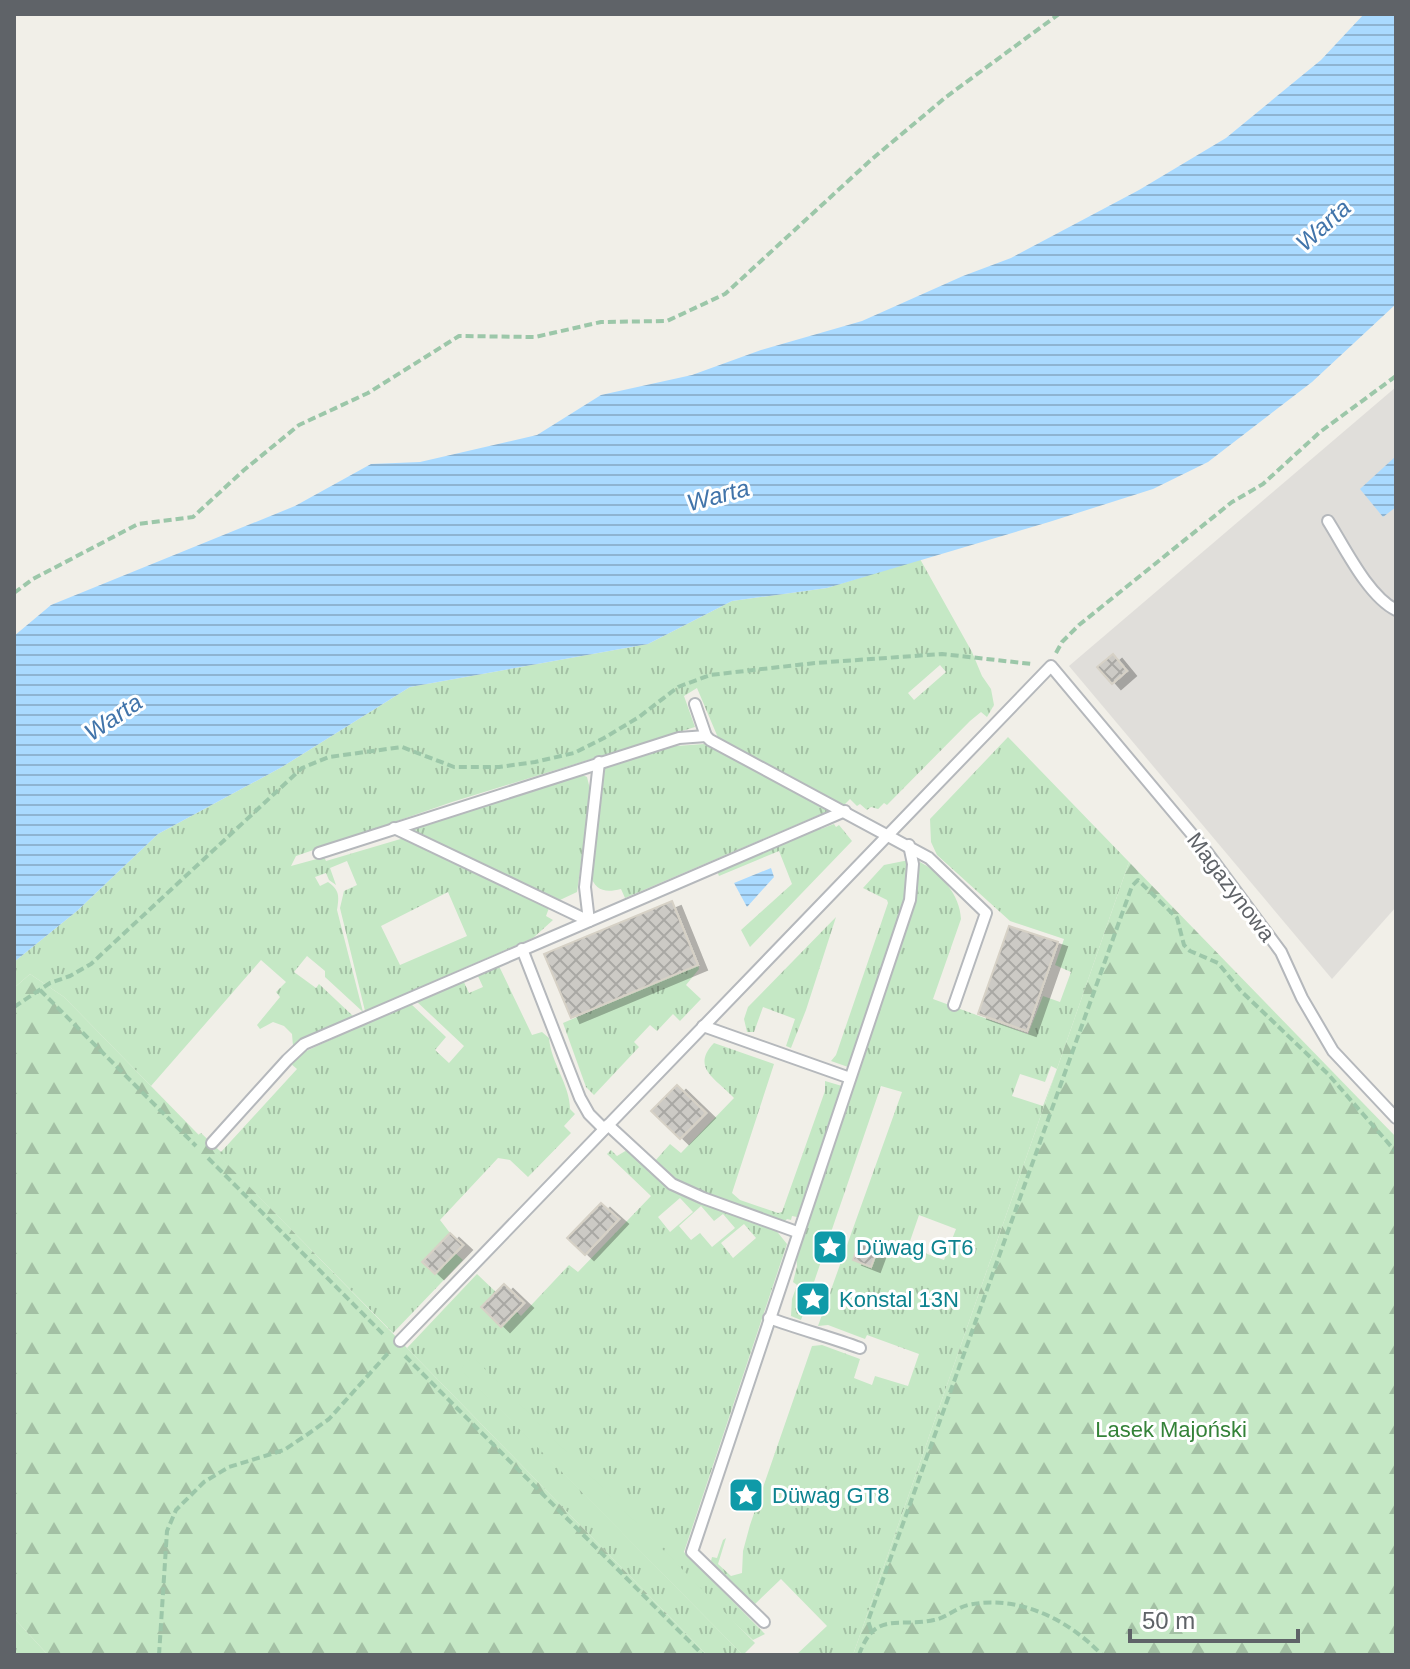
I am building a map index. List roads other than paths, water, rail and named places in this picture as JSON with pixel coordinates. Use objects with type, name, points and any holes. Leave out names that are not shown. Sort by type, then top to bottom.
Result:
[{"type":"lane","points":[[1328,521],[1358,569],[1387,605],[1396,610]]},
{"type":"lane","name":"Magazynowa","points":[[889,834],[1051,666],[1206,851],[1281,952],[1302,998],[1333,1051],[1396,1118]]},
{"type":"lane","points":[[695,704],[706,736]]},
{"type":"lane","points":[[319,853],[599,762],[679,738],[706,736],[741,758],[909,845],[929,858],[986,913],[954,1005]]},
{"type":"lane","points":[[589,921],[585,887],[599,762]]},
{"type":"lane","points":[[212,1143],[304,1044],[845,811]]},
{"type":"lane","points":[[394,828],[589,921]]},
{"type":"lane","points":[[400,1341],[889,834]]},
{"type":"lane","points":[[764,1622],[692,1552],[910,900],[913,864],[909,845]]},
{"type":"lane","points":[[522,949],[589,1114],[672,1184],[797,1232]]},
{"type":"lane","points":[[703,1026],[850,1078]]},
{"type":"lane","points":[[769,1318],[860,1348]]},
{"type":"water","name":"Warta","points":[[1364,14],[1396,14],[1396,304],[1312,382],[1208,462],[1153,489],[827,588],[732,601],[648,644],[410,687],[282,767],[158,834],[77,911],[14,962],[14,636],[51,605],[295,506],[371,464],[420,462],[537,435],[601,395],[692,375],[761,350],[862,321],[1011,258],[1139,190],[1226,138],[1321,60]]},
{"type":"water","points":[[1396,456],[1396,507],[1383,517],[1360,489]]},
{"type":"water","points":[[771,868],[774,877],[747,907],[734,883]]},
{"type":"place","name":"Düwag GT6","points":[[830,1247]]},
{"type":"place","name":"Konstal 13N","points":[[813,1299]]},
{"type":"place","name":"Düwag GT8","points":[[746,1495]]},
{"type":"park label","name":"Lasek Majoński","points":[[1171,1429]]}]
